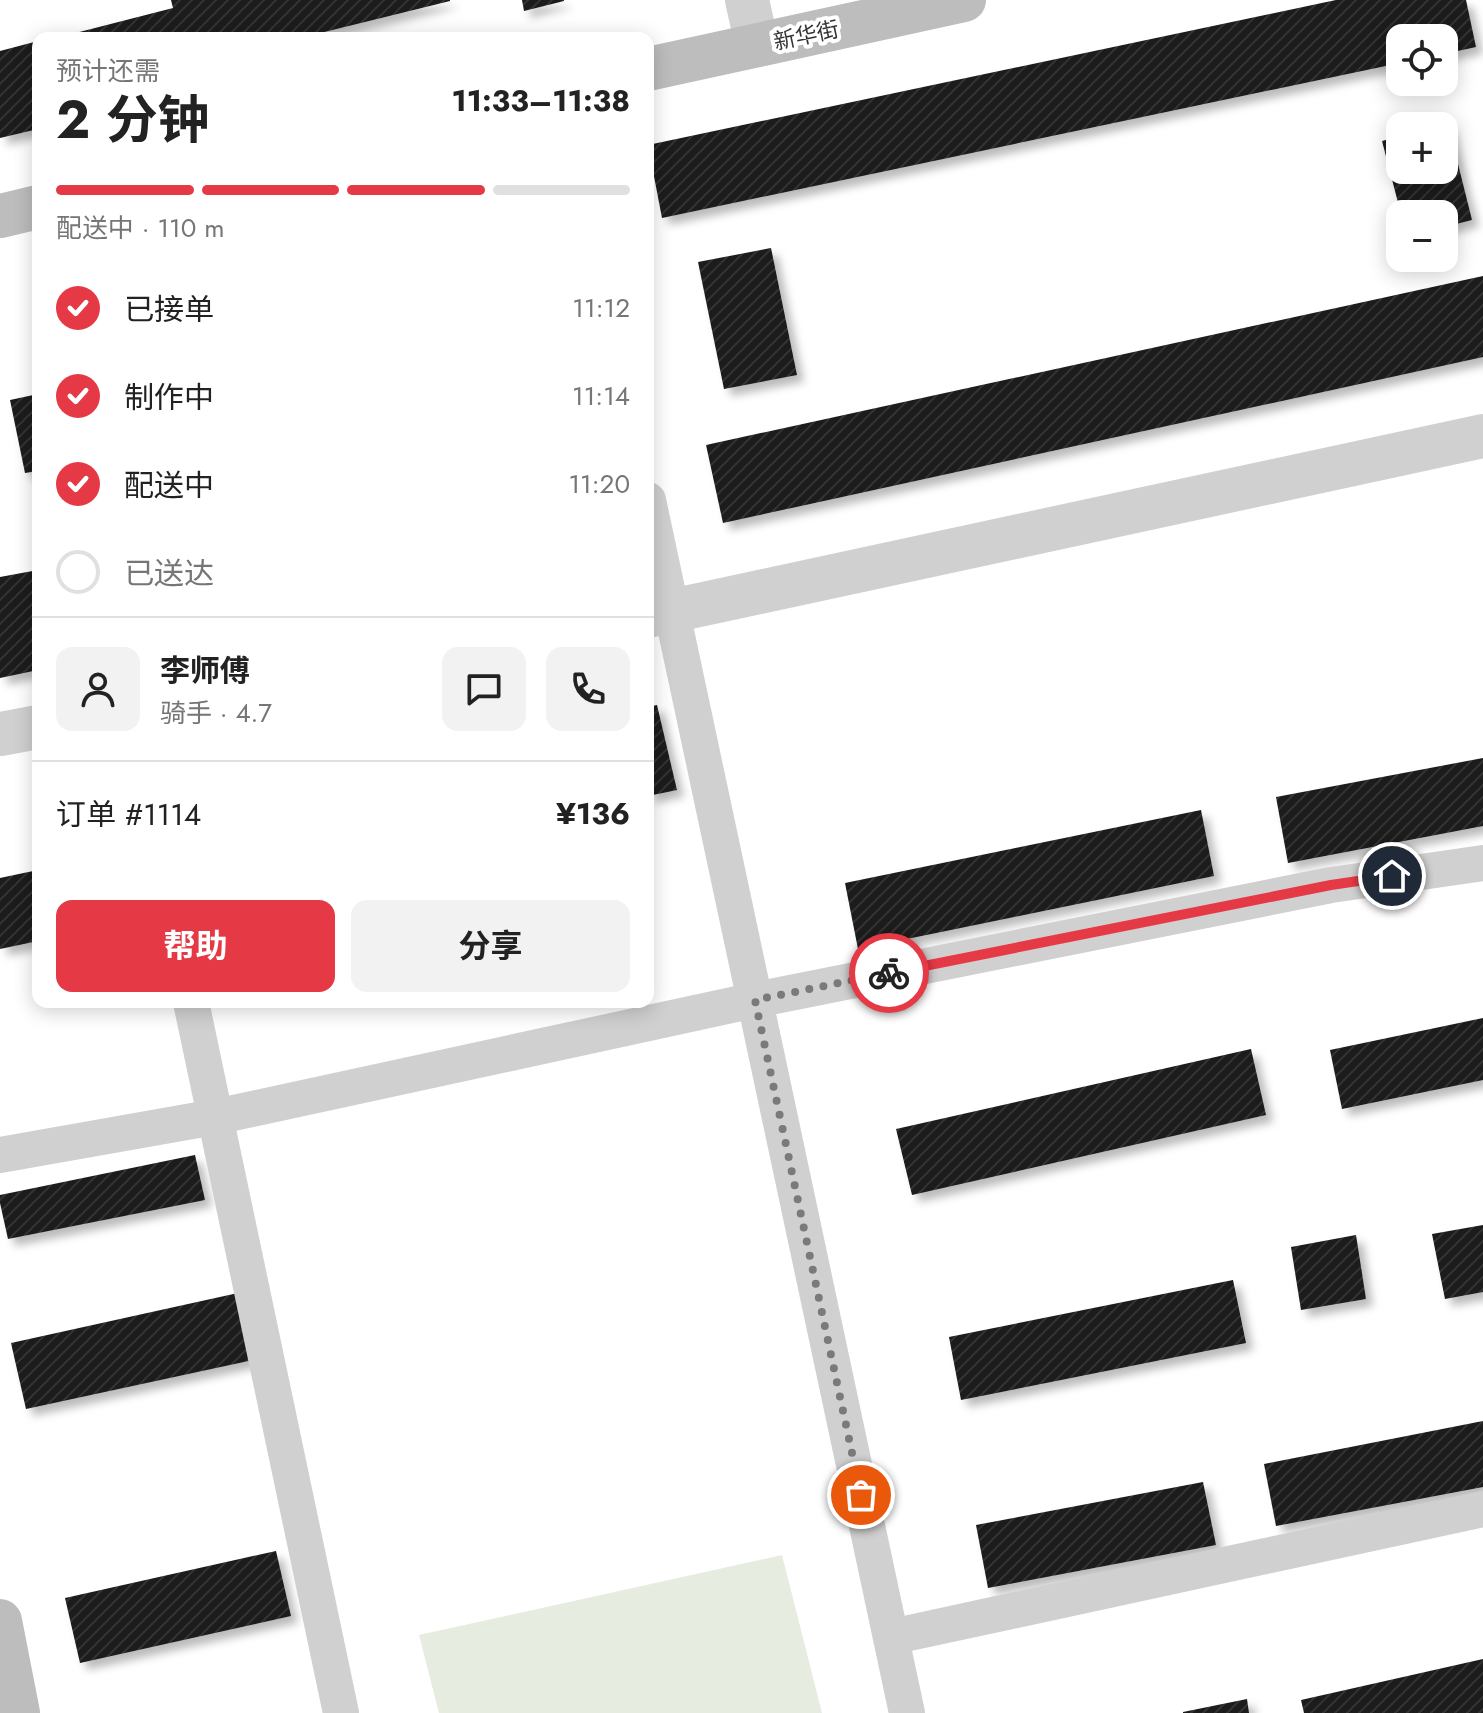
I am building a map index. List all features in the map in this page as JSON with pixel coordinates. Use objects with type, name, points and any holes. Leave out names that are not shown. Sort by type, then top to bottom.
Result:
[{"type":"main road","name":"新华街","points":[[654,68],[964,0]]},
{"type":"main road","points":[[0,216],[32,208]]},
{"type":"main road","points":[[0,1621],[18,1713]]},
{"type":"street","points":[[747,0],[757,45]]},
{"type":"street","points":[[660,614],[1483,436]]},
{"type":"street","points":[[654,557],[660,614],[755,1000],[907,1713]]},
{"type":"street","points":[[0,734],[32,728]]},
{"type":"street","points":[[0,1155],[215,1117],[755,1000],[1331,885],[1483,863]]},
{"type":"street","points":[[192,1008],[341,1713]]},
{"type":"street","points":[[891,1637],[1483,1509]]},
{"type":"shaded area","points":[[782,1555],[822,1713],[439,1713],[419,1635]]},
{"type":"building","points":[[171,0],[450,0],[324,32],[79,32],[173,8]]},
{"type":"building","points":[[522,0],[564,0],[564,1],[524,11]]},
{"type":"building","points":[[1336,0],[1466,0],[1476,47],[1458,51],[1458,24],[1386,24],[1386,66],[662,218],[654,176],[654,144]]},
{"type":"building","points":[[32,43],[32,130],[0,138],[0,51]]},
{"type":"building","points":[[1458,164],[1472,220],[1458,224],[1458,200],[1397,200],[1393,184],[1458,184]]},
{"type":"building","points":[[771,248],[797,375],[724,389],[698,262]]},
{"type":"building","points":[[1483,276],[1483,357],[723,523],[706,445]]},
{"type":"building","points":[[32,395],[32,472],[25,473],[10,400]]},
{"type":"building","points":[[32,571],[32,671],[0,678],[0,577]]},
{"type":"building","points":[[657,705],[677,790],[654,795],[654,706]]},
{"type":"building","points":[[1483,758],[1483,826],[1288,863],[1276,797]]},
{"type":"building","points":[[1201,810],[1214,876],[858,949],[845,883]]},
{"type":"building","points":[[32,871],[32,942],[0,949],[0,878]]},
{"type":"building","points":[[1483,1018],[1483,1080],[1342,1109],[1330,1050]]},
{"type":"building","points":[[1251,1049],[1266,1115],[912,1195],[896,1129]]},
{"type":"building","points":[[195,1155],[205,1200],[8,1239],[0,1195]]},
{"type":"building","points":[[1483,1225],[1483,1292],[1445,1299],[1432,1234]]},
{"type":"building","points":[[1356,1235],[1366,1299],[1301,1310],[1291,1247]]},
{"type":"building","points":[[1233,1280],[1246,1343],[961,1400],[949,1337]]},
{"type":"building","points":[[238,1293],[253,1360],[26,1409],[11,1343]]},
{"type":"building","points":[[1483,1421],[1483,1487],[1276,1526],[1264,1464]]},
{"type":"building","points":[[1203,1482],[1216,1545],[988,1588],[976,1525]]},
{"type":"building","points":[[276,1551],[291,1616],[80,1663],[65,1598]]},
{"type":"building","points":[[1483,1659],[1483,1713],[1304,1713],[1301,1700]]},
{"type":"building","points":[[1247,1699],[1249,1713],[1183,1713],[1183,1712]]},
{"type":"way so far","points":[[861,1495],[755,1000],[889,973]]},
{"type":"route","points":[[889,973],[1331,885],[1392,876]]}]
